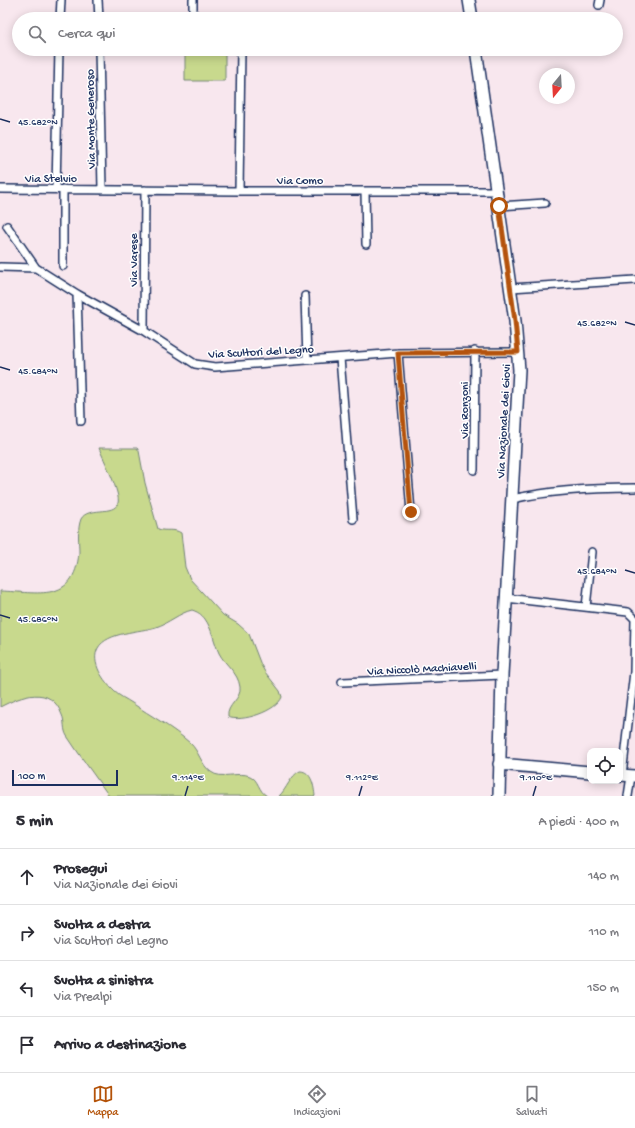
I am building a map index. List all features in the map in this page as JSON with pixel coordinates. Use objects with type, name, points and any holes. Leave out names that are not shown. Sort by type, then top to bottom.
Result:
[{"type":"main road","points":[[469,0],[471,12]]},
{"type":"main road","name":"Via Nazionale dei Giovi","points":[[477,56],[511,288],[518,352],[519,382],[502,675],[499,796]]},
{"type":"main road","points":[[499,764],[587,772]]},
{"type":"street","points":[[60,12],[61,0]]},
{"type":"street","points":[[98,0],[99,12]]},
{"type":"street","points":[[193,0],[193,12]]},
{"type":"street","points":[[59,56],[60,189],[63,266]]},
{"type":"street","name":"Via Monte Generoso","points":[[99,56],[102,189]]},
{"type":"street","points":[[239,191],[241,56]]},
{"type":"street","name":"Via Stelvio","points":[[0,189],[102,189]]},
{"type":"street","name":"Via Como","points":[[102,189],[239,191],[497,191]]},
{"type":"street","name":"Via Varese","points":[[144,331],[145,190]]},
{"type":"street","points":[[365,191],[366,244]]},
{"type":"street","points":[[499,206],[545,203]]},
{"type":"street","points":[[7,226],[36,268]]},
{"type":"street","points":[[0,267],[36,268]]},
{"type":"street","name":"Via Scultori del Legno","points":[[36,268],[78,294],[144,331],[195,364],[215,367],[398,353],[475,351],[518,352]]},
{"type":"street","points":[[511,288],[635,280]]},
{"type":"street","points":[[78,294],[81,421]]},
{"type":"street","points":[[305,296],[307,360]]},
{"type":"street","name":"Via Ronzoni","points":[[474,470],[475,351]]},
{"type":"street","points":[[398,353],[411,512]]},
{"type":"street","points":[[340,358],[354,519]]},
{"type":"street","points":[[512,499],[554,492],[635,488]]},
{"type":"street","points":[[586,607],[592,552]]},
{"type":"street","points":[[506,598],[628,612],[634,619],[634,672],[627,775],[628,796]]},
{"type":"street","name":"Via Niccolò Machiavelli","points":[[342,682],[502,675]]},
{"type":"green space","points":[[185,56],[225,56],[225,81],[185,81]]},
{"type":"green space","points":[[99,448],[137,448],[158,529],[181,533],[185,567],[190,579],[223,615],[238,624],[249,634],[261,665],[280,691],[282,697],[273,707],[258,714],[241,718],[228,717],[229,709],[239,695],[239,682],[219,653],[205,619],[199,613],[192,610],[156,627],[124,633],[102,643],[96,654],[99,671],[102,677],[116,693],[169,727],[190,743],[196,750],[205,766],[211,772],[220,775],[240,774],[250,776],[255,780],[267,796],[109,796],[67,736],[62,715],[57,705],[51,699],[35,695],[17,699],[0,707],[0,591],[28,593],[52,592],[62,588],[70,581],[76,569],[79,553],[79,532],[81,519],[84,515],[89,513],[112,509],[116,507],[118,503],[117,492]]},
{"type":"green space","points":[[300,771],[307,774],[312,780],[315,796],[279,796],[294,776]]},
{"type":"route","points":[[411,512],[398,353],[475,351],[518,352],[499,206]]}]
